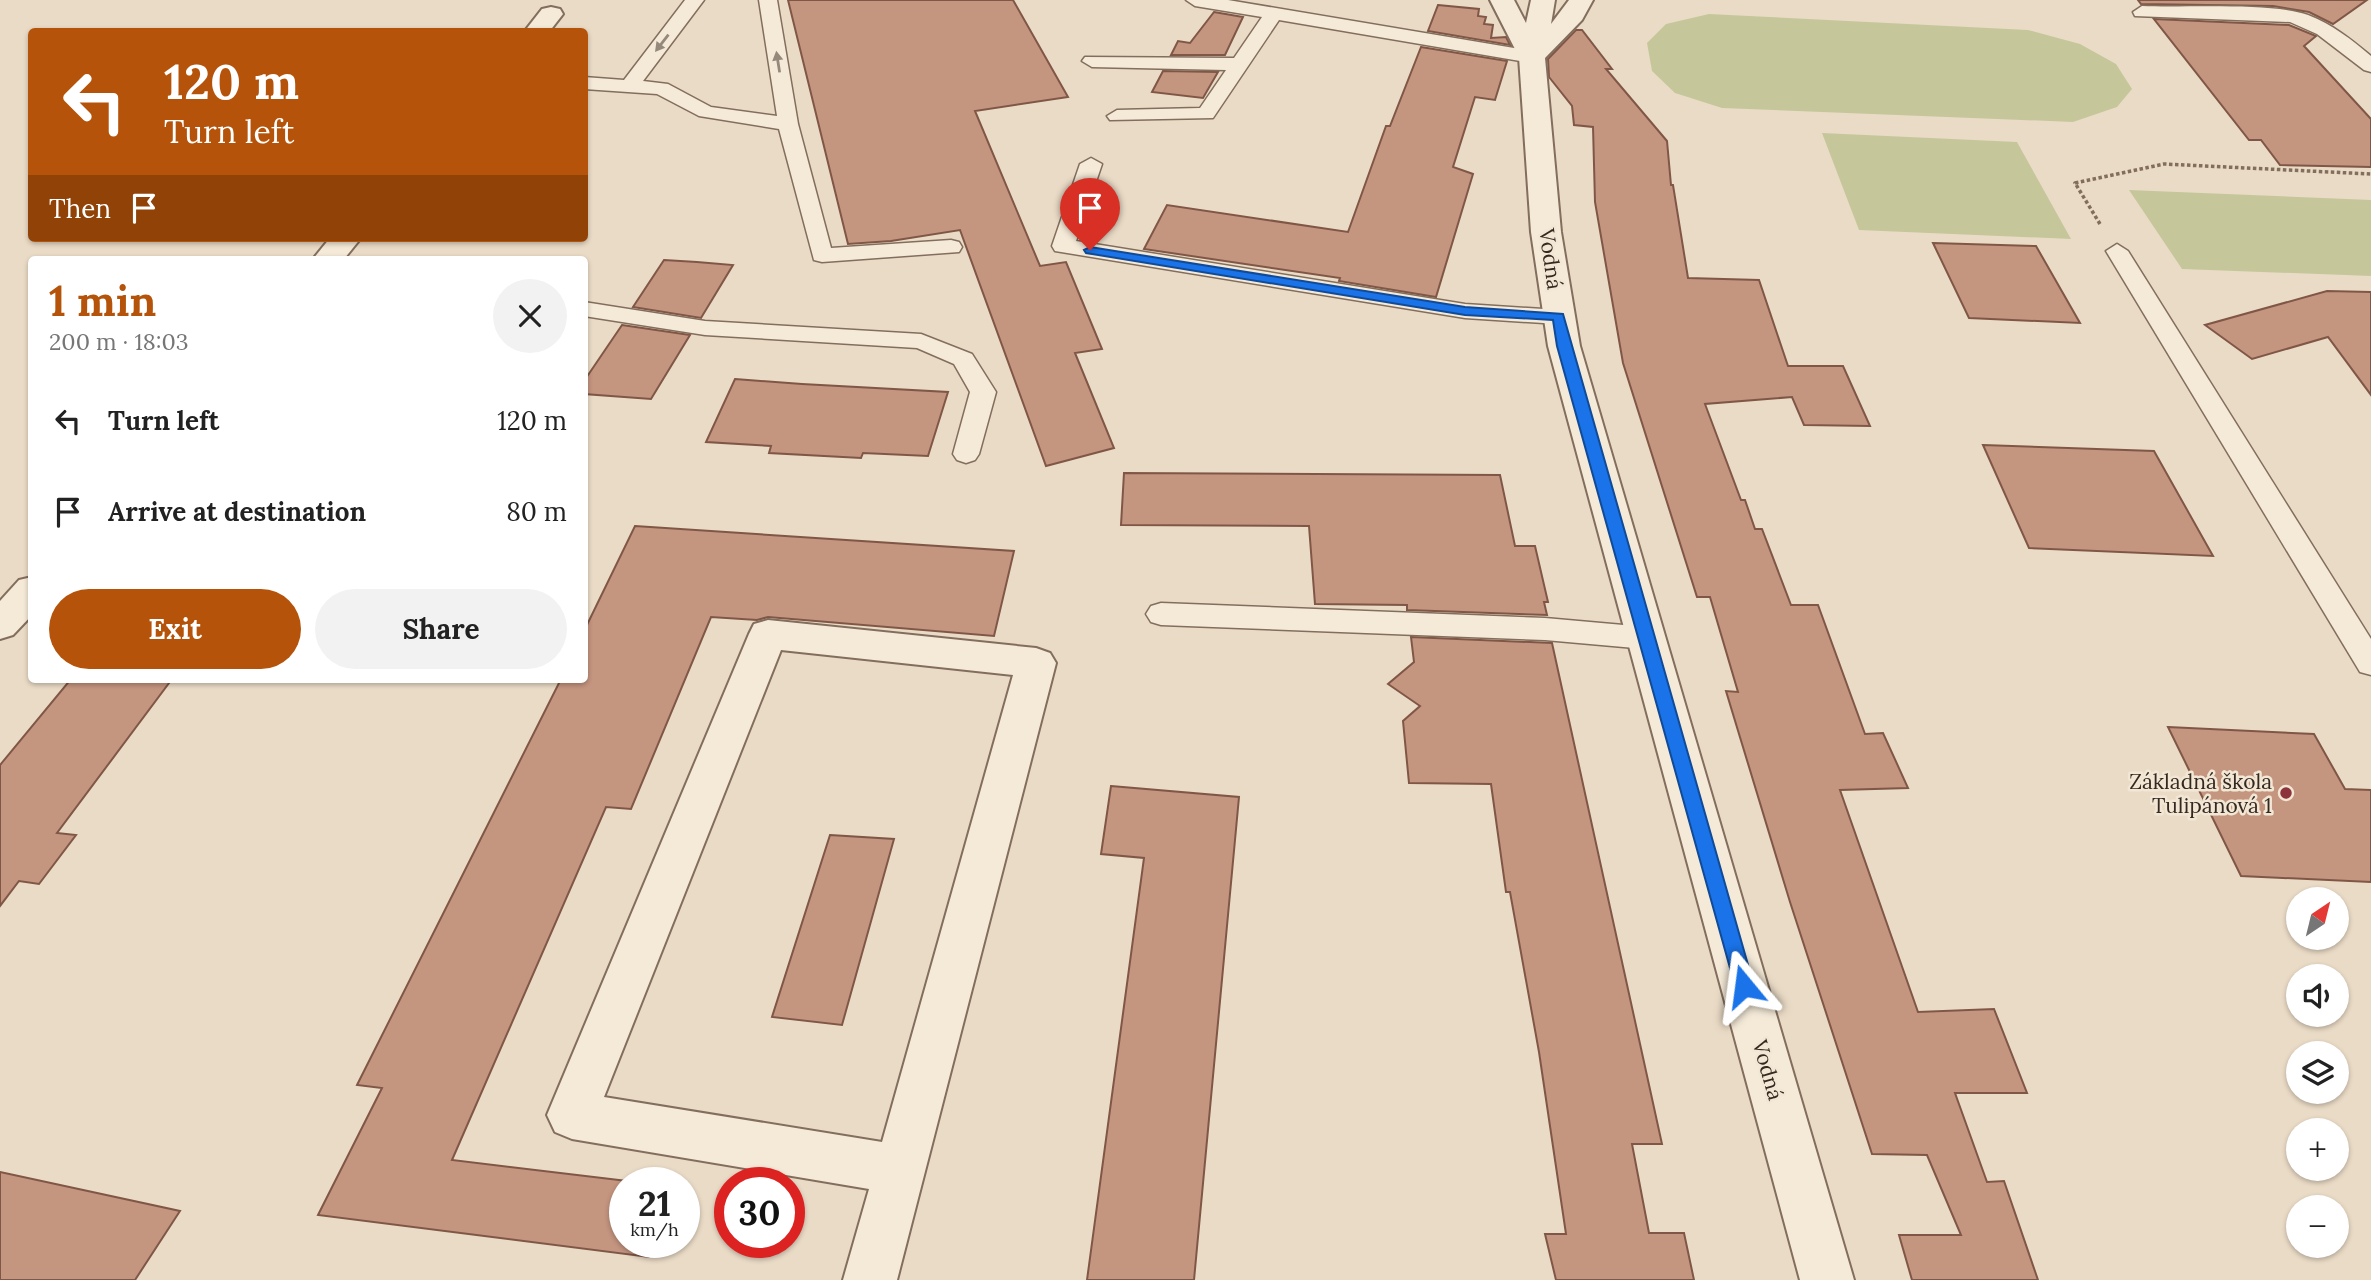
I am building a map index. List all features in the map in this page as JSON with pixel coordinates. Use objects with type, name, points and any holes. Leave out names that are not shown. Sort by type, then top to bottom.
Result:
[{"type":"street","points":[[1502,0],[1532,57],[1573,15],[1581,0]]},
{"type":"street","name":"Vodná","points":[[1543,0],[1532,57],[1546,232],[1564,346],[1827,1280]]},
{"type":"street","points":[[330,256],[342,242]]},
{"type":"street","points":[[0,625],[28,594]]},
{"type":"street","points":[[870,1280],[900,1170],[1036,663],[768,634],[572,1115],[900,1170]]},
{"type":"lane","points":[[629,86],[695,0]]},
{"type":"lane","points":[[768,0],[788,124],[822,255],[951,247]]},
{"type":"lane","points":[[1195,0],[1532,57]]},
{"type":"lane","points":[[2142,12],[2291,16],[2310,21],[2330,32],[2371,66]]},
{"type":"lane","points":[[1117,116],[1206,114],[1275,13]]},
{"type":"lane","points":[[1092,61],[1240,64]]},
{"type":"lane","points":[[588,83],[661,88],[706,112],[788,124]]},
{"type":"lane","points":[[1091,164],[1063,246],[1465,311],[1559,317]]},
{"type":"lane","points":[[2117,251],[2371,664]]},
{"type":"lane","points":[[588,310],[705,328],[921,341],[963,359],[983,391],[965,454]]},
{"type":"lane","points":[[1161,614],[1545,629],[1646,638]]},
{"type":"path","points":[[2117,251],[2075,183],[2164,164],[2371,174]]},
{"type":"green space","points":[[1709,14],[2028,30],[2080,44],[2116,64],[2132,89],[2117,107],[2073,122],[1722,108],[1675,93],[1652,71],[1647,43],[1666,24]]},
{"type":"green space","points":[[1822,133],[2017,142],[2071,239],[1859,230]]},
{"type":"green space","points":[[2129,190],[2371,200],[2371,276],[2182,269]]},
{"type":"building","points":[[788,0],[1013,0],[1068,97],[975,111],[1040,266],[1066,262],[1102,349],[1075,353],[1114,448],[1046,466],[960,230],[891,241],[848,244]]},
{"type":"building","points":[[2138,0],[2367,0],[2333,24],[2309,12],[2273,6],[2141,4]]},
{"type":"building","points":[[1438,5],[1479,9],[1478,16],[1486,17],[1484,24],[1493,25],[1491,38],[1506,37],[1510,45],[1428,31]]},
{"type":"building","points":[[1214,12],[1243,17],[1225,55],[1171,55],[1178,41],[1190,43]]},
{"type":"building","points":[[2154,19],[2289,25],[2316,36],[2304,46],[2371,119],[2371,167],[2280,165],[2261,140],[2249,140]]},
{"type":"building","points":[[1576,30],[1582,30],[1612,69],[1606,69],[1667,141],[1671,185],[1688,278],[1759,280],[1788,366],[1843,366],[1870,426],[1804,425],[1792,397],[1705,404],[1741,500],[1745,500],[1755,529],[1762,529],[1791,605],[1818,605],[1865,734],[1883,733],[1908,788],[1840,790],[1918,1012],[1994,1009],[2027,1093],[1955,1093],[1987,1182],[2004,1181],[2038,1280],[1912,1280],[1899,1235],[1961,1235],[1927,1155],[1872,1154],[1790,902],[1726,691],[1738,692],[1710,597],[1697,597],[1623,363],[1595,202],[1593,127],[1574,125],[1572,106],[1549,77],[1548,59]]},
{"type":"building","points":[[1421,47],[1507,61],[1495,100],[1475,97],[1453,167],[1473,174],[1436,297],[1339,281],[1340,278],[1144,249],[1167,205],[1348,232],[1386,126],[1390,126]]},
{"type":"building","points":[[1163,71],[1218,72],[1203,98],[1152,92]]},
{"type":"building","points":[[1933,243],[2036,246],[2080,323],[1969,318]]},
{"type":"building","points":[[664,260],[733,265],[701,318],[633,307]]},
{"type":"building","points":[[2327,291],[2371,292],[2371,395],[2328,337],[2252,359],[2205,325]]},
{"type":"building","points":[[622,325],[690,335],[651,399],[588,394],[588,375]]},
{"type":"building","points":[[735,379],[948,392],[928,456],[863,453],[861,458],[769,453],[771,446],[706,442]]},
{"type":"building","points":[[1983,445],[2154,451],[2213,556],[2029,548]]},
{"type":"building","points":[[1124,473],[1500,475],[1515,546],[1535,546],[1548,602],[1544,602],[1547,615],[1407,610],[1407,605],[1315,604],[1309,526],[1121,525]]},
{"type":"building","points":[[635,526],[1014,551],[994,636],[768,617],[757,620],[711,617],[631,809],[606,807],[452,1160],[609,1179],[609,1252],[318,1215],[382,1088],[357,1085],[559,683],[588,683],[588,623]]},
{"type":"building","points":[[1411,637],[1552,643],[1662,1144],[1632,1144],[1649,1233],[1684,1233],[1694,1280],[1556,1280],[1545,1234],[1566,1234],[1539,1052],[1510,892],[1506,892],[1491,784],[1409,783],[1403,721],[1420,706],[1388,684],[1414,662]]},
{"type":"building","points":[[68,683],[169,683],[57,833],[76,835],[39,884],[19,881],[0,906],[0,765]]},
{"type":"building","points":[[2168,727],[2314,734],[2345,789],[2371,790],[2371,882],[2241,876]]},
{"type":"building","points":[[1111,786],[1239,797],[1194,1280],[1087,1280],[1144,858],[1101,854]]},
{"type":"building","points":[[830,835],[894,839],[842,1025],[772,1017]]},
{"type":"building","points":[[0,1172],[180,1211],[135,1280],[0,1280]]},
{"type":"place","name":"Základná škola Tulipánová 1","points":[[2286,793]]},
{"type":"route","points":[[1090,250],[1465,311],[1559,317],[1564,346],[1744,986]]}]
